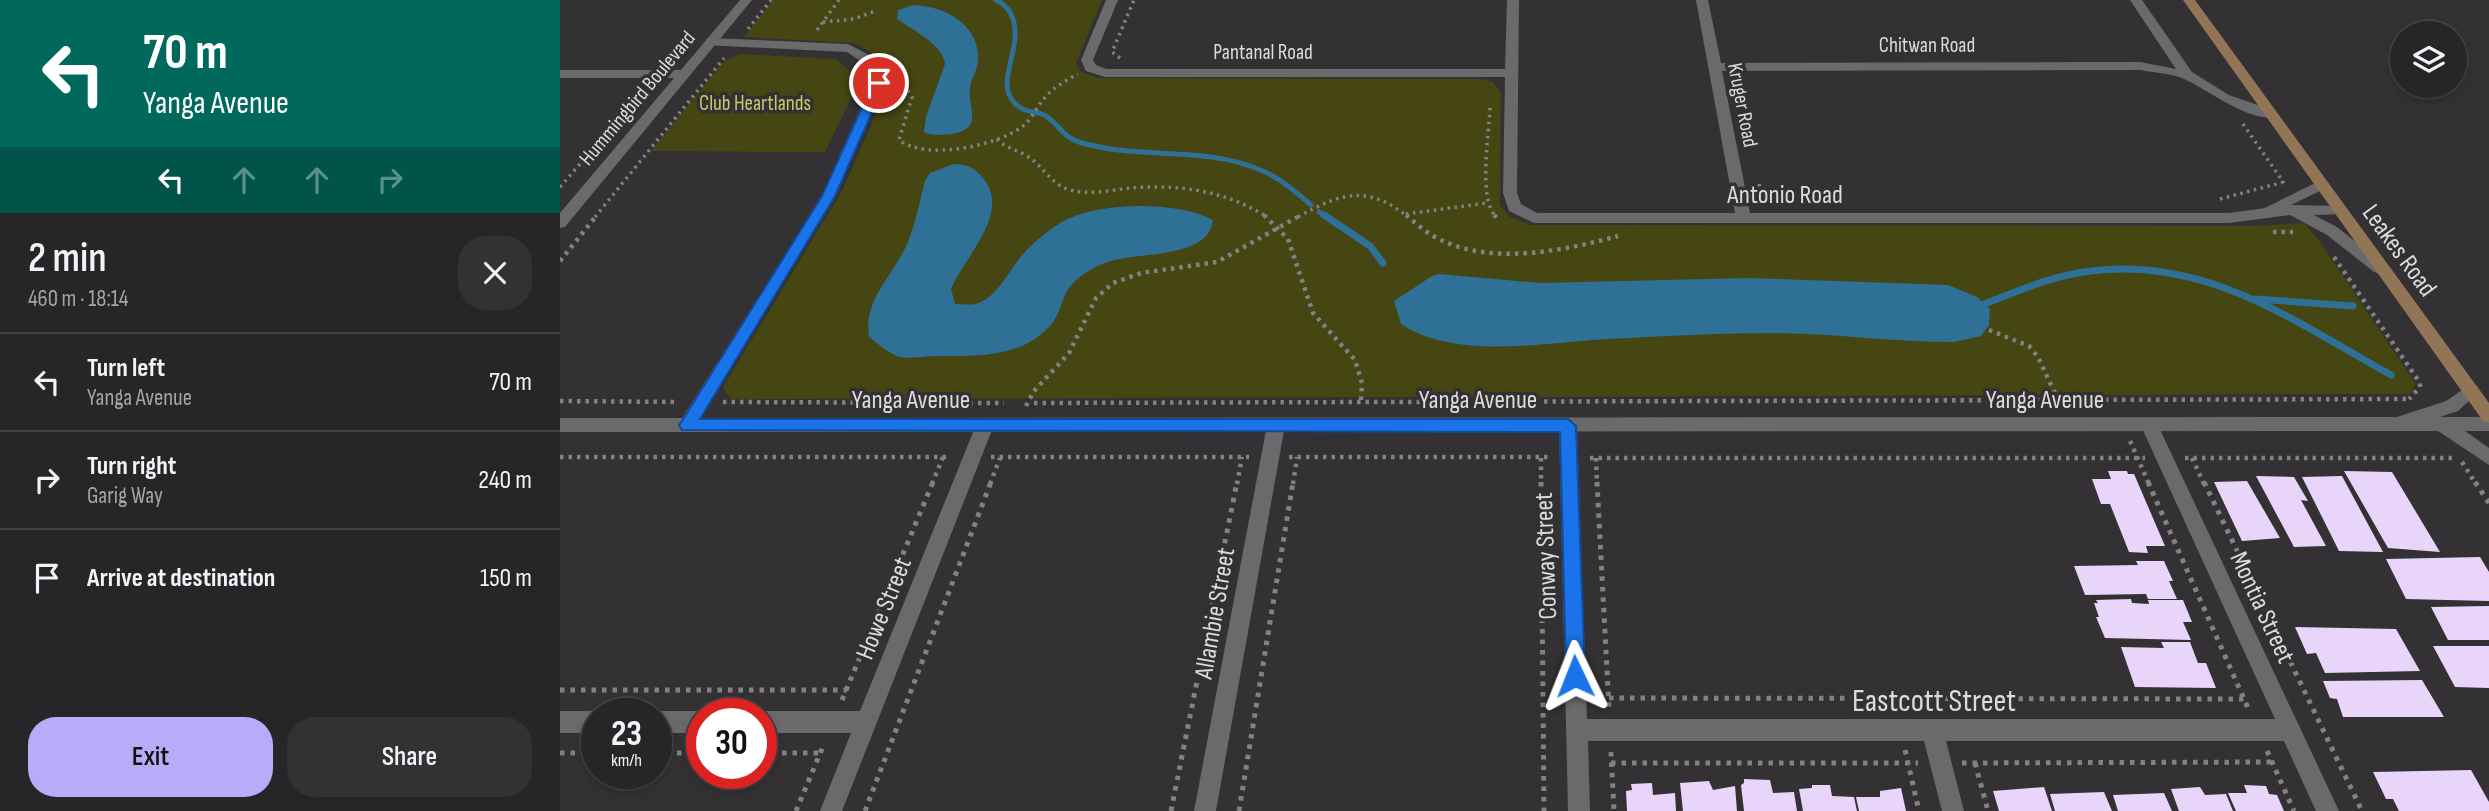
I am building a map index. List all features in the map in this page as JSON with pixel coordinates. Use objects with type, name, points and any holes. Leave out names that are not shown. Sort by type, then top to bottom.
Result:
[{"type":"main road","name":"Leakes Road","points":[[2189,0],[2489,416]]},
{"type":"street","name":"Hummingbird Boulevard","points":[[562,219],[746,0]]},
{"type":"street","name":"Pantanal Road","points":[[1112,0],[1087,60],[1091,68],[1105,73],[1511,73]]},
{"type":"street","name":"Antonio Road","points":[[1513,0],[1510,193],[1514,207],[1520,212],[1542,218],[2229,218],[2267,213],[2292,204],[2321,185]]},
{"type":"street","name":"Kruger Road","points":[[1702,0],[1744,219]]},
{"type":"street","points":[[2136,0],[2187,75],[2224,98],[2270,114]]},
{"type":"street","points":[[688,425],[829,196],[879,83],[880,74],[854,49],[711,42]]},
{"type":"street","name":"Chitwan Road","points":[[2140,66],[2157,62],[2171,54]]},
{"type":"street","name":"Chitwan Road","points":[[1714,67],[2140,66],[2187,75]]},
{"type":"street","points":[[560,74],[684,74]]},
{"type":"street","points":[[2292,204],[2380,268]]},
{"type":"street","name":"Antonio Road","points":[[2292,204],[2338,210]]},
{"type":"street","name":"Yanga Avenue","points":[[2397,425],[2452,406],[2471,391]]},
{"type":"street","points":[[2441,424],[2489,458]]},
{"type":"street","name":"Yanga Avenue","points":[[560,425],[2489,424]]},
{"type":"street","name":"Howe Street","points":[[831,811],[985,425]]},
{"type":"street","name":"Allambie Street","points":[[1205,811],[1276,425]]},
{"type":"street","name":"Conway Street","points":[[1568,426],[1579,811]]},
{"type":"street","name":"Montia Street","points":[[2150,426],[2328,811]]},
{"type":"street","points":[[560,722],[581,722]]},
{"type":"street","points":[[777,722],[867,722]]},
{"type":"street","name":"Eastcott Street","points":[[1577,730],[2291,730]]},
{"type":"street","points":[[1933,731],[1953,811]]},
{"type":"path","points":[[560,261],[771,0]]},
{"type":"path","points":[[806,45],[839,0]]},
{"type":"path","points":[[823,22],[854,19],[874,10]]},
{"type":"path","points":[[560,187],[695,31]]},
{"type":"path","points":[[879,83],[900,84],[911,92],[912,97],[899,140],[909,149],[960,147],[998,139],[1023,127],[1047,94],[1059,86]]},
{"type":"path","points":[[2224,98],[2284,181],[2292,204]]},
{"type":"path","points":[[998,139],[1004,146],[1032,159],[1056,185],[1070,190],[1088,193],[1156,187],[1202,190],[1260,212],[1288,238],[1297,257],[1302,292],[1313,313],[1360,365],[1363,376],[1359,426]]},
{"type":"path","points":[[2218,200],[2284,181]]},
{"type":"path","points":[[1019,426],[1030,395],[1070,351],[1102,292],[1137,274],[1196,268],[1217,262],[1281,230],[1325,203],[1346,195],[1379,197],[1435,237],[1451,245],[1473,249],[1555,250],[1622,235]]},
{"type":"path","points":[[1740,200],[1763,200]]},
{"type":"path","points":[[1406,214],[1488,203]]},
{"type":"path","points":[[560,401],[1027,403],[2409,399],[2420,387],[2420,383],[2328,249]]},
{"type":"path","points":[[1989,330],[2029,346],[2038,357],[2058,400]]},
{"type":"path","points":[[639,457],[682,391]]},
{"type":"path","points":[[2409,399],[2420,418]]},
{"type":"path","points":[[2448,452],[2459,458],[2489,503]]},
{"type":"path","points":[[560,457],[2459,458]]},
{"type":"path","points":[[796,811],[943,457]]},
{"type":"path","points":[[1171,811],[1242,457]]},
{"type":"path","points":[[1240,811],[1297,457]]},
{"type":"path","points":[[1541,457],[1544,811]]},
{"type":"path","points":[[865,811],[1000,458]]},
{"type":"path","points":[[1596,458],[1614,811]]},
{"type":"path","points":[[2137,458],[2294,811]]},
{"type":"path","points":[[2192,458],[2362,811]]},
{"type":"path","points":[[561,691],[847,690]]},
{"type":"path","points":[[1609,698],[2244,699]]},
{"type":"path","points":[[560,753],[581,753]]},
{"type":"path","points":[[777,753],[820,753]]},
{"type":"path","points":[[1975,763],[1988,811]]},
{"type":"green space","points":[[773,0],[1102,0],[1076,63],[1081,72],[1097,78],[1478,79],[1493,82],[1501,92],[1500,205],[1510,217],[1531,225],[2254,226],[2304,223],[2320,242],[2416,384],[2410,394],[731,399],[723,387],[843,189],[895,70],[854,43],[744,37]]},
{"type":"green space","name":"Club Heartlands","points":[[740,54],[836,59],[860,80],[825,152],[651,151],[724,61]]},
{"type":"water","points":[[913,5],[937,9],[948,14],[959,20],[974,38],[978,62],[970,88],[972,117],[968,128],[961,131],[941,135],[924,132],[926,117],[945,64],[933,44],[897,19],[898,10]]},
{"type":"water","points":[[954,164],[970,167],[982,177],[990,190],[992,204],[990,219],[951,289],[955,304],[975,304],[988,298],[1031,246],[1072,217],[1112,208],[1157,206],[1197,213],[1213,220],[1209,233],[1186,248],[1111,261],[1085,274],[1073,283],[1051,324],[1037,338],[1024,345],[982,355],[900,357],[869,337],[871,310],[909,239],[925,181],[930,173]]},
{"type":"water","points":[[1439,274],[1541,283],[1748,278],[1948,285],[1977,297],[1990,309],[1989,325],[1981,336],[1954,342],[1758,333],[1474,346],[1423,335],[1401,324],[1394,301]]},
{"type":"building","points":[[2108,471],[2127,471],[2128,474],[2134,474],[2165,546],[2146,546],[2148,553],[2129,552],[2110,504],[2101,504],[2092,479],[2111,479]]},
{"type":"building","points":[[2344,471],[2392,472],[2440,552],[2388,548]]},
{"type":"building","points":[[2256,476],[2294,477],[2308,501],[2301,500],[2326,546],[2294,547]]},
{"type":"building","points":[[2342,476],[2383,552],[2339,551],[2302,477]]},
{"type":"building","points":[[2247,481],[2280,538],[2242,541],[2214,482]]},
{"type":"building","points":[[2480,557],[2489,572],[2489,601],[2406,599],[2386,559]]},
{"type":"building","points":[[2136,561],[2164,561],[2177,599],[2148,599],[2146,594],[2085,595],[2074,566],[2138,565]]},
{"type":"building","points":[[2131,599],[2132,603],[2149,604],[2148,600],[2183,600],[2192,622],[2183,622],[2191,640],[2105,638],[2096,617],[2099,617],[2094,603],[2098,603],[2096,600]]},
{"type":"building","points":[[2489,606],[2489,640],[2448,640],[2431,607]]},
{"type":"building","points":[[2295,627],[2396,629],[2420,671],[2325,673],[2316,653],[2307,654]]},
{"type":"building","points":[[2161,642],[2190,642],[2198,663],[2206,663],[2216,688],[2135,687],[2121,647],[2164,648]]},
{"type":"building","points":[[2433,646],[2489,646],[2489,688],[2455,687]]},
{"type":"building","points":[[2422,680],[2444,717],[2343,717],[2337,699],[2330,698],[2323,681]]},
{"type":"building","points":[[2471,770],[2489,802],[2489,811],[2399,811],[2393,799],[2386,799],[2373,772]]},
{"type":"building","points":[[1744,779],[1770,780],[1773,793],[1794,792],[1797,811],[1744,811],[1741,785]]},
{"type":"building","points":[[1709,781],[1713,790],[1735,786],[1737,811],[1683,811],[1680,783]]},
{"type":"building","points":[[1652,783],[1653,795],[1675,793],[1676,811],[1627,811],[1626,791],[1632,790],[1631,784]]},
{"type":"building","points":[[1812,785],[1830,785],[1832,796],[1854,797],[1857,811],[1803,811],[1799,789],[1812,788]]},
{"type":"building","points":[[2244,785],[2266,786],[2269,794],[2277,795],[2284,811],[2236,811],[2228,793],[2247,793]]},
{"type":"building","points":[[2044,787],[2052,811],[1999,811],[1993,791]]},
{"type":"building","points":[[2200,787],[2205,795],[2226,794],[2233,811],[2179,811],[2171,789]]},
{"type":"building","points":[[1901,788],[1906,811],[1859,811],[1856,797],[1880,797],[1880,791]]},
{"type":"building","points":[[2104,792],[2112,811],[2055,811],[2050,794]]},
{"type":"building","points":[[2164,793],[2172,811],[2118,811],[2113,795]]},
{"type":"waterway","points":[[996,0],[1007,8],[1013,19],[1014,43],[1007,80],[1012,100],[1021,108],[1046,116],[1069,137],[1079,142],[1124,151],[1215,158],[1258,169],[1280,180],[1311,205]]},
{"type":"waterway","points":[[1319,212],[1327,217]]},
{"type":"waterway","points":[[1327,217],[1370,246],[1383,263]]},
{"type":"waterway","points":[[1984,304],[2036,284],[2077,273],[2133,269],[2173,274],[2248,298],[2320,334],[2391,375]]},
{"type":"waterway","points":[[2256,299],[2353,306]]},
{"type":"route","points":[[879,83],[829,196],[688,425],[1568,426],[1575,676]]}]
